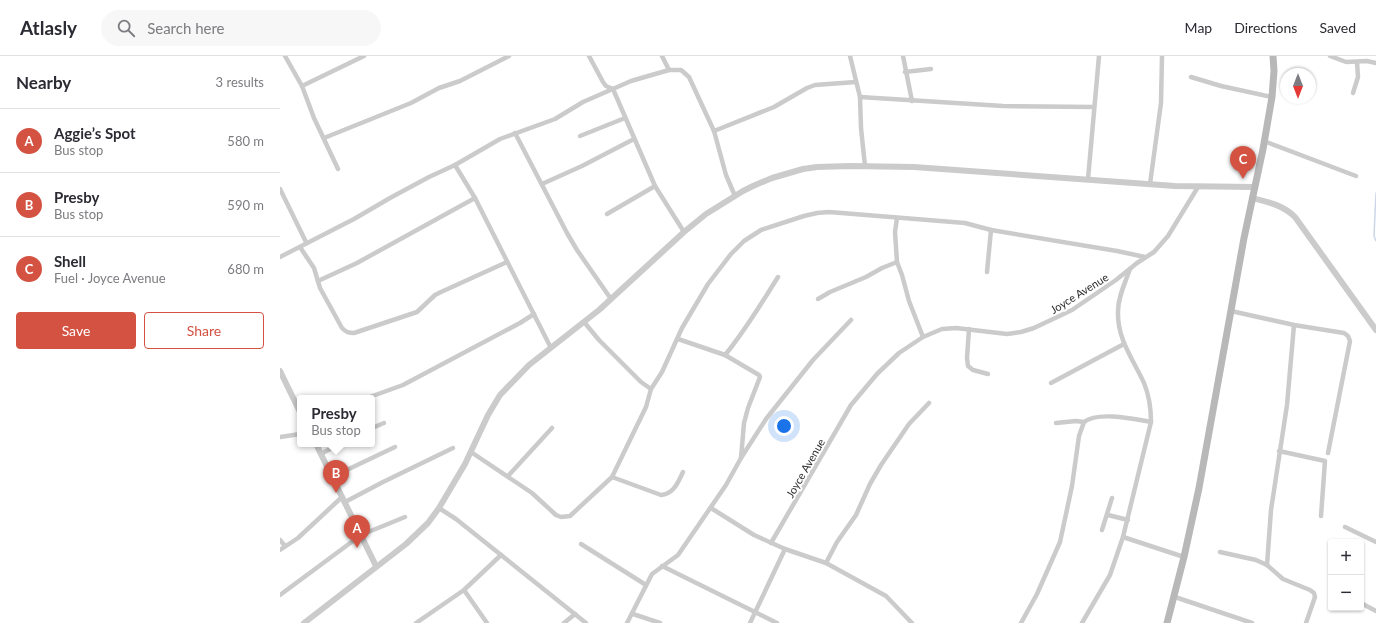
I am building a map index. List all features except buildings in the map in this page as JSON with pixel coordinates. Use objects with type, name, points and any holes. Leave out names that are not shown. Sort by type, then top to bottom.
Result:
[{"type":"main road","points":[[1167,623],[1175,597],[1199,488],[1252,198],[1264,141],[1272,97],[1274,71],[1273,56]]},
{"type":"street","points":[[285,56],[302,86],[314,118],[338,169]]},
{"type":"street","points":[[302,86],[364,56]]},
{"type":"street","points":[[324,138],[411,103],[439,88],[460,81],[507,56]]},
{"type":"street","points":[[589,56],[603,82],[606,86],[613,89],[655,186],[684,232]]},
{"type":"street","points":[[662,56],[669,70]]},
{"type":"street","points":[[850,56],[860,97],[861,128],[865,166]]},
{"type":"street","points":[[903,56],[912,101]]},
{"type":"street","points":[[1088,179],[1099,56]]},
{"type":"street","points":[[1150,184],[1161,103],[1162,56]]},
{"type":"street","points":[[1330,56],[1346,62],[1367,61],[1376,63]]},
{"type":"street","points":[[1353,93],[1358,77],[1357,62]]},
{"type":"street","points":[[905,72],[931,69]]},
{"type":"street","points":[[280,257],[300,247],[306,242],[348,222],[429,177],[455,165],[488,145],[515,133],[555,119],[583,102],[613,89],[646,76],[669,70],[681,70],[689,77],[714,131],[726,175],[735,196]]},
{"type":"street","points":[[1191,77],[1221,86],[1272,97]]},
{"type":"street","points":[[714,131],[774,107],[815,85],[856,82]]},
{"type":"street","points":[[860,97],[1003,106],[1094,107]]},
{"type":"street","points":[[580,136],[625,118]]},
{"type":"street","points":[[515,133],[577,250],[611,299]]},
{"type":"street","points":[[542,184],[582,166],[634,139]]},
{"type":"street","points":[[1264,141],[1356,176]]},
{"type":"street","points":[[455,165],[475,198],[551,348]]},
{"type":"street","points":[[304,623],[420,531],[439,508],[471,452],[488,415],[500,395],[529,365],[611,299],[684,232],[706,214],[735,196],[772,178],[803,169],[818,167],[865,166],[1198,187],[1254,188]]},
{"type":"street","points":[[607,214],[655,186]]},
{"type":"street","name":"Joyce Avenue","points":[[771,543],[856,399],[865,387],[899,353],[923,337],[942,330],[956,328],[1007,334],[1021,332],[1034,328],[1072,310],[1154,252],[1168,236],[1198,187]]},
{"type":"street","points":[[280,189],[306,242]]},
{"type":"street","points":[[318,281],[357,263],[475,198]]},
{"type":"street","points":[[1252,198],[1278,205],[1290,212],[1295,217],[1376,330]]},
{"type":"street","points":[[471,452],[532,493],[556,515],[566,518],[570,516],[612,477],[646,407],[650,389],[662,372],[682,328],[708,284],[737,247],[761,230],[817,213],[829,212],[965,223],[991,230],[1117,250],[1145,258]]},
{"type":"street","points":[[897,218],[895,232],[897,262],[909,301],[923,337]]},
{"type":"street","points":[[987,272],[991,230]]},
{"type":"street","points":[[300,247],[314,268],[320,288],[342,328],[345,332],[354,333],[417,312],[435,295],[508,262]]},
{"type":"street","points":[[818,299],[830,292],[897,262]]},
{"type":"street","points":[[1082,623],[1110,576],[1128,520],[1151,422],[1151,409],[1144,383],[1124,344],[1120,331],[1118,309],[1130,268]]},
{"type":"street","points":[[725,355],[753,319],[760,304],[778,277]]},
{"type":"street","points":[[1231,311],[1294,325],[1344,333],[1348,336],[1350,341],[1328,453]]},
{"type":"street","points":[[375,395],[403,385],[424,375],[534,314]]},
{"type":"street","points":[[627,623],[633,614],[652,574],[678,555],[711,508],[741,458],[776,405],[813,360],[852,320]]},
{"type":"street","points":[[584,322],[599,340],[650,389]]},
{"type":"street","points":[[1267,565],[1271,510],[1287,405],[1294,325]]},
{"type":"street","points":[[969,329],[967,358],[968,366],[973,370],[988,374]]},
{"type":"street","points":[[678,339],[725,355],[760,375],[746,415],[741,458]]},
{"type":"street","points":[[1051,382],[1124,344]]},
{"type":"street","points":[[280,371],[297,406]]},
{"type":"street","points":[[826,563],[836,542],[856,515],[870,484],[882,465],[909,424],[929,403]]},
{"type":"street","points":[[1056,423],[1076,421],[1084,422],[1092,418],[1119,416],[1151,422]]},
{"type":"street","points":[[1021,623],[1037,594],[1060,542],[1072,486],[1079,436],[1084,422]]},
{"type":"street","points":[[375,427],[384,423]]},
{"type":"street","points":[[508,476],[552,428]]},
{"type":"street","points":[[280,437],[297,434]]},
{"type":"street","points":[[318,447],[376,566]]},
{"type":"street","points":[[321,454],[334,447]]},
{"type":"street","points":[[332,477],[395,447]]},
{"type":"street","points":[[280,550],[298,538],[344,500],[453,448]]},
{"type":"street","points":[[1279,451],[1325,461],[1320,516]]},
{"type":"street","points":[[612,477],[661,495],[666,495],[673,489],[683,472]]},
{"type":"street","points":[[1102,530],[1108,515],[1112,498]]},
{"type":"street","points":[[439,508],[456,519],[586,623]]},
{"type":"street","points":[[711,508],[754,535],[785,549],[826,563],[886,596],[912,623]]},
{"type":"street","points":[[1108,515],[1128,520]]},
{"type":"street","points":[[280,595],[361,535],[405,517]]},
{"type":"street","points":[[1345,527],[1376,542]]},
{"type":"street","points":[[1123,537],[1184,557]]},
{"type":"street","points":[[280,540],[285,546]]},
{"type":"street","points":[[582,544],[646,586]]},
{"type":"street","points":[[750,623],[785,549]]},
{"type":"street","points":[[1220,552],[1256,560],[1267,565],[1283,579],[1314,593],[1314,600],[1306,623]]},
{"type":"street","points":[[416,623],[464,590],[501,555]]},
{"type":"street","points":[[662,566],[777,623]]},
{"type":"street","points":[[464,590],[487,623]]},
{"type":"street","points":[[1175,597],[1237,620],[1252,623]]},
{"type":"street","points":[[1364,605],[1376,611]]},
{"type":"street","points":[[564,623],[575,614]]},
{"type":"street","points":[[633,614],[660,623]]},
{"type":"waterway","points":[[1376,193],[1374,236],[1376,241]]},
{"type":"place","name":"Shell","points":[[1243,179]]},
{"type":"place","name":"Presby","points":[[336,493]]},
{"type":"place","name":"Aggie’s Spot","points":[[357,548]]}]
